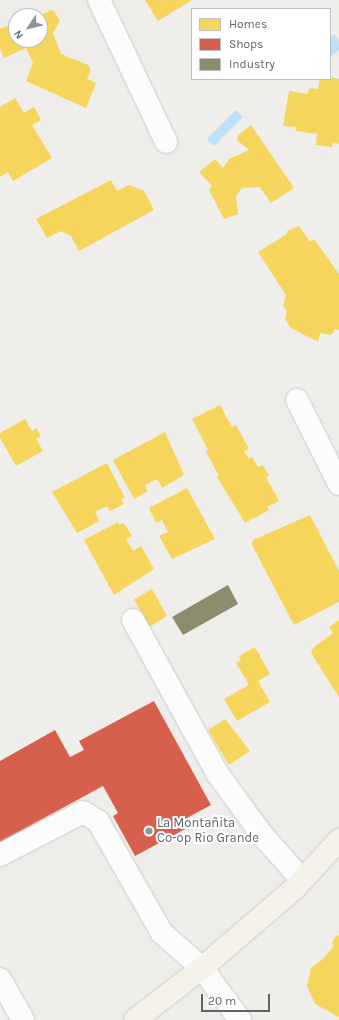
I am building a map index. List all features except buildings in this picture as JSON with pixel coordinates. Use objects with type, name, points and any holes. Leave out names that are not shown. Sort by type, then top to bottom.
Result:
[{"type":"main road","points":[[135,1020],[202,968],[302,880],[339,840]]},
{"type":"street","points":[[99,0],[166,142]]},
{"type":"street","points":[[297,400],[339,484]]},
{"type":"street","points":[[133,620],[217,773],[263,836],[302,880]]},
{"type":"street","points":[[0,855],[83,812],[98,821],[162,933],[202,968],[240,1020]]},
{"type":"street","points":[[0,979],[23,1020]]},
{"type":"water","points":[[334,34],[339,41],[339,50],[331,56],[331,36]]},
{"type":"water","points":[[236,110],[243,117],[214,146],[207,139]]},
{"type":"place","name":"La Montañita Co-op Rio Grande","points":[[149,831]]}]
